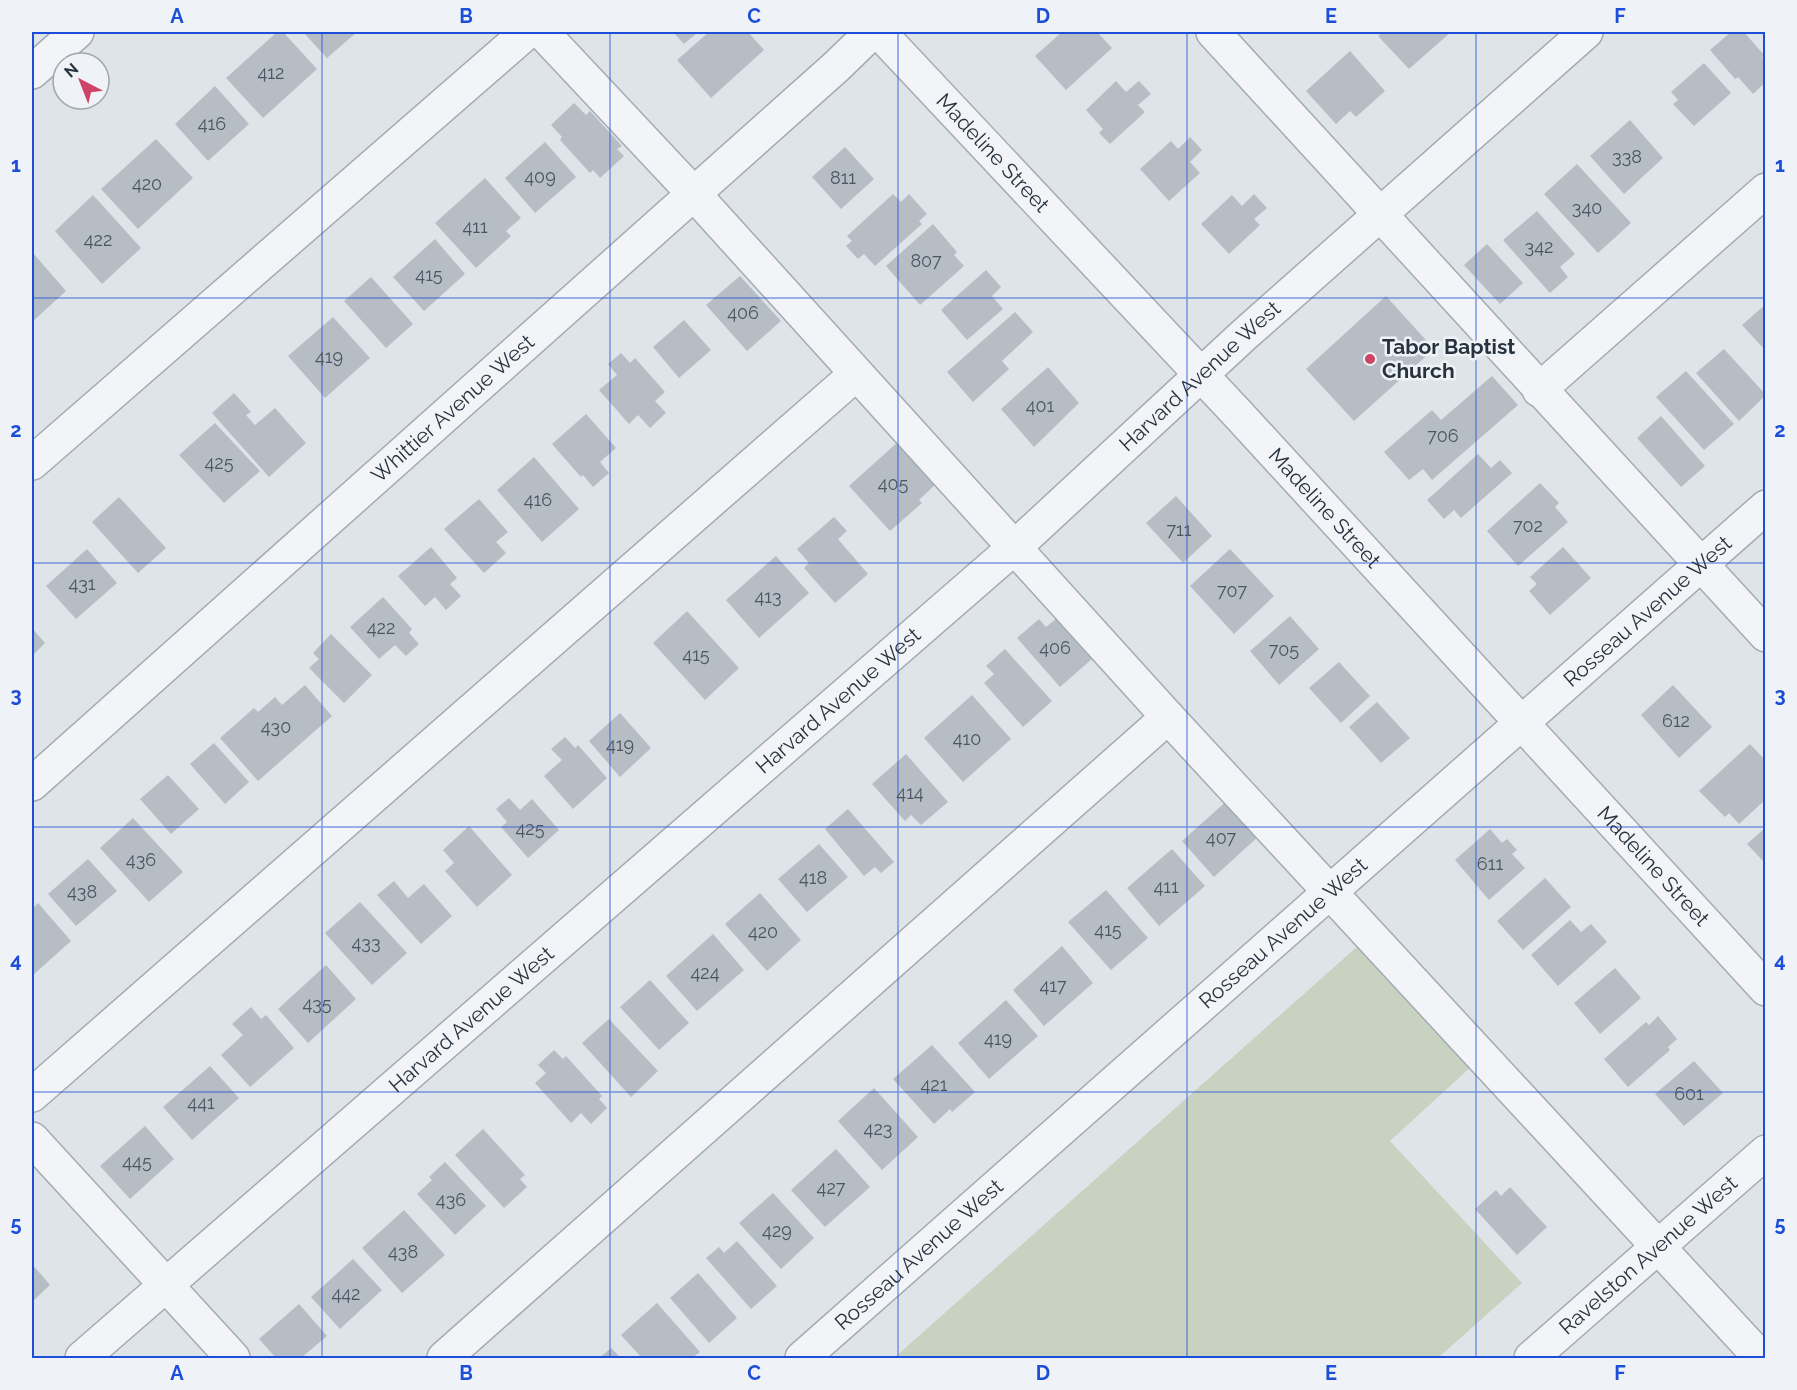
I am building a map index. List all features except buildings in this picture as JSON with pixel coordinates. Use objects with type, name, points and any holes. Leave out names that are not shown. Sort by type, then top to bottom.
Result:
[{"type":"street","points":[[32,72],[77,32]]},
{"type":"street","points":[[32,463],[527,32]]},
{"type":"street","points":[[542,32],[694,194],[1168,717],[1659,1245],[1761,1359]]},
{"type":"street","name":"Whittier Avenue West","points":[[32,784],[694,194],[872,32]]},
{"type":"street","name":"Madeline Street","points":[[879,32],[1201,375],[1766,989]]},
{"type":"street","name":"Harvard Avenue West","points":[[82,1359],[164,1285],[1015,547],[1379,213],[1586,32]]},
{"type":"street","points":[[1227,36],[1379,213],[1766,635]]},
{"type":"street","points":[[1539,390],[1766,190]]},
{"type":"street","points":[[32,1095],[856,374]]},
{"type":"street","name":"Rosseau Avenue West","points":[[802,1359],[1766,507]]},
{"type":"street","points":[[444,1359],[1168,717]]},
{"type":"street","points":[[32,1139],[234,1359]]},
{"type":"street","name":"Ravelston Avenue West","points":[[1531,1359],[1766,1152]]},
{"type":"green space","points":[[1359,945],[1473,1065],[1390,1141],[1522,1283],[1438,1358],[894,1358]]},
{"type":"place","name":"Tabor Baptist Church","points":[[1370,359]]}]
